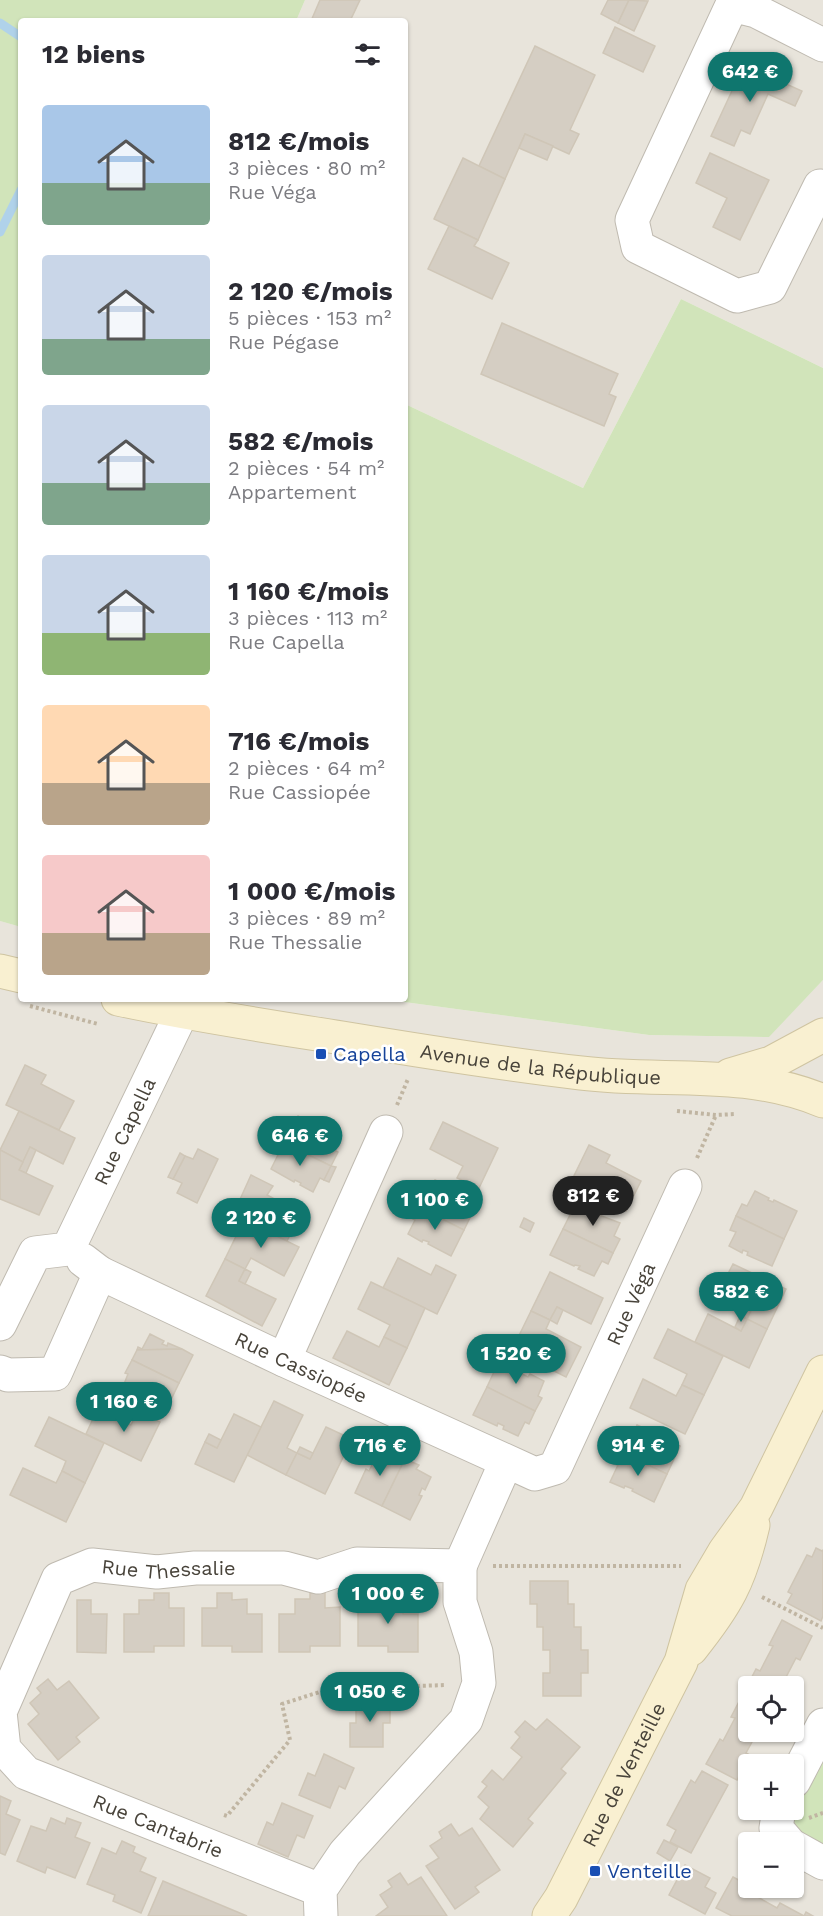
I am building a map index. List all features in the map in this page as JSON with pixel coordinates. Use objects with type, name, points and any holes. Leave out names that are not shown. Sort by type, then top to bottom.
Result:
[{"type":"street","points":[[822,185],[770,287],[737,296],[638,247],[632,219],[728,3],[756,11],[823,45]]},
{"type":"street","points":[[0,971],[18,975]]},
{"type":"street","name":"Avenue de la République","points":[[133,1002],[419,1050],[583,1073],[759,1082],[823,1101]]},
{"type":"street","name":"Rue Capella","points":[[68,1249],[182,1012]]},
{"type":"street","name":"Avenue de la République","points":[[716,1078],[771,1063],[823,1035]]},
{"type":"street","points":[[284,1360],[386,1132]]},
{"type":"street","name":"Rue Véga","points":[[520,1468],[555,1468],[685,1186]]},
{"type":"street","points":[[0,1324],[35,1253],[68,1249],[100,1273],[55,1374],[8,1375],[0,1372]]},
{"type":"street","name":"Rue Cassiopée","points":[[100,1273],[520,1468]]},
{"type":"street","name":"Rue de Venteille","points":[[549,1916],[561,1898],[681,1662],[714,1620],[723,1578],[746,1555],[756,1508],[823,1372]]},
{"type":"street","points":[[321,1903],[345,1853],[466,1720],[478,1683],[476,1652],[460,1602],[460,1566],[520,1468]]},
{"type":"street","name":"Rue Thessalie","points":[[4,1749],[0,1712],[58,1579],[92,1565],[157,1572],[195,1569],[284,1568],[318,1577],[357,1564],[460,1566]]},
{"type":"street","points":[[804,1762],[823,1725]]},
{"type":"street","name":"Rue Cantabrie","points":[[4,1749],[26,1773],[321,1903]]},
{"type":"street","points":[[804,1853],[823,1863]]},
{"type":"path","points":[[386,1132],[419,1050]]},
{"type":"path","points":[[685,1186],[716,1115]]},
{"type":"path","points":[[460,1566],[692,1566],[723,1578],[823,1628]]},
{"type":"path","points":[[217,1813],[227,1816],[290,1740],[282,1704],[329,1689],[478,1683]]},
{"type":"shaded area","points":[[305,0],[823,0],[823,368],[681,299],[583,488],[408,405],[408,18],[297,18]]},
{"type":"shaded area","points":[[0,921],[18,926],[18,1002],[404,1002],[649,1035],[768,1037],[823,980],[823,1916],[0,1916]]},
{"type":"green space","points":[[0,0],[305,0],[297,18],[18,18],[18,926],[0,921]]},
{"type":"green space","points":[[681,299],[823,368],[823,980],[769,1037],[649,1035],[404,1002],[408,1002],[408,405],[583,488]]},
{"type":"green space","points":[[823,1747],[823,1851],[806,1842],[804,1832],[799,1832],[791,1820],[804,1820],[804,1783]]},
{"type":"building","points":[[320,0],[360,0],[351,18],[312,18]]},
{"type":"building","points":[[608,0],[629,0],[618,23],[601,14]]},
{"type":"building","points":[[629,0],[648,1],[634,31],[618,23]]},
{"type":"building","points":[[615,27],[655,46],[643,72],[603,53]]},
{"type":"building","points":[[535,46],[595,75],[570,130],[579,134],[569,154],[525,134],[505,179],[479,166]]},
{"type":"building","points":[[744,65],[802,91],[795,106],[768,94],[750,134],[741,130],[734,146],[711,136]]},
{"type":"building","points":[[525,134],[553,146],[547,160],[519,148]]},
{"type":"building","points":[[710,153],[769,180],[740,240],[713,227],[727,198],[696,183]]},
{"type":"building","points":[[463,158],[505,179],[478,240],[434,219]]},
{"type":"building","points":[[449,226],[478,240],[474,246],[509,263],[492,299],[428,269]]},
{"type":"building","points":[[502,323],[618,374],[609,394],[616,397],[604,426],[481,374]]},
{"type":"building","points":[[25,1065],[46,1075],[41,1084],[74,1101],[59,1130],[6,1105]]},
{"type":"building","points":[[19,1111],[75,1138],[63,1164],[30,1147],[23,1162],[0,1150]]},
{"type":"building","points":[[298,1116],[322,1128],[321,1131],[328,1134],[329,1131],[340,1137],[334,1150],[338,1152],[331,1166],[284,1143]]},
{"type":"building","points":[[443,1122],[498,1148],[479,1188],[457,1178],[463,1166],[430,1149]]},
{"type":"building","points":[[284,1143],[331,1166],[324,1180],[320,1178],[313,1192],[300,1185],[301,1183],[295,1180],[294,1182],[271,1169]]},
{"type":"building","points":[[589,1145],[610,1155],[606,1163],[641,1181],[626,1211],[570,1184]]},
{"type":"building","points":[[30,1147],[36,1150],[26,1173],[19,1170]]},
{"type":"building","points":[[198,1149],[218,1159],[197,1203],[177,1193],[182,1183],[173,1179],[185,1156],[193,1159]]},
{"type":"building","points":[[0,1150],[23,1162],[19,1170],[53,1186],[39,1215],[0,1199]]},
{"type":"building","points":[[180,1153],[185,1156],[173,1179],[168,1177]]},
{"type":"building","points":[[331,1166],[336,1167],[329,1182],[324,1180]]},
{"type":"building","points":[[251,1175],[273,1186],[267,1195],[301,1213],[287,1241],[233,1215]]},
{"type":"building","points":[[435,1180],[448,1186],[447,1189],[453,1192],[454,1189],[478,1201],[464,1230],[416,1206],[423,1194],[427,1196]]},
{"type":"building","points":[[755,1191],[769,1198],[768,1200],[773,1202],[774,1200],[797,1211],[784,1239],[736,1216],[742,1204],[747,1206]]},
{"type":"building","points":[[577,1201],[600,1212],[599,1215],[620,1223],[614,1236],[620,1239],[613,1253],[563,1229]]},
{"type":"building","points":[[416,1206],[464,1230],[451,1256],[428,1244],[429,1242],[423,1240],[422,1242],[408,1234],[415,1220],[411,1218]]},
{"type":"building","points":[[736,1216],[784,1239],[772,1266],[747,1255],[748,1252],[743,1250],[742,1253],[729,1246],[736,1232],[730,1230]]},
{"type":"building","points":[[524,1218],[534,1223],[530,1232],[520,1227]]},
{"type":"building","points":[[244,1220],[299,1247],[284,1276],[251,1258],[245,1269],[225,1259]]},
{"type":"building","points":[[563,1229],[613,1253],[608,1264],[602,1261],[594,1276],[578,1269],[580,1266],[574,1266],[550,1255]]},
{"type":"building","points":[[398,1258],[431,1275],[436,1265],[456,1275],[437,1314],[383,1288]]},
{"type":"building","points":[[225,1259],[245,1269],[239,1281],[276,1299],[262,1326],[206,1296]]},
{"type":"building","points":[[733,1264],[786,1289],[767,1329],[747,1319],[752,1308],[719,1291]]},
{"type":"building","points":[[245,1269],[251,1272],[245,1284],[239,1281]]},
{"type":"building","points":[[550,1272],[603,1298],[591,1324],[557,1307],[550,1320],[531,1311]]},
{"type":"building","points":[[371,1282],[425,1308],[407,1348],[384,1337],[390,1325],[358,1309]]},
{"type":"building","points":[[745,1305],[752,1308],[747,1319],[740,1316]]},
{"type":"building","points":[[557,1307],[563,1310],[557,1324],[550,1320]]},
{"type":"building","points":[[531,1311],[550,1320],[546,1329],[581,1347],[566,1377],[512,1350]]},
{"type":"building","points":[[708,1314],[741,1331],[747,1319],[767,1329],[749,1368],[695,1342]]},
{"type":"building","points":[[740,1316],[747,1319],[741,1331],[735,1327]]},
{"type":"building","points":[[668,1329],[723,1356],[704,1395],[682,1385],[687,1374],[654,1358]]},
{"type":"building","points":[[347,1331],[379,1347],[384,1337],[407,1348],[389,1385],[333,1358]]},
{"type":"building","points":[[150,1334],[164,1341],[162,1344],[167,1346],[168,1343],[182,1349],[137,1350],[138,1347],[142,1349]]},
{"type":"building","points":[[182,1349],[193,1355],[179,1383],[132,1360],[137,1350]]},
{"type":"building","points":[[500,1359],[524,1371],[522,1374],[528,1377],[530,1374],[544,1381],[538,1396],[542,1398],[535,1411],[487,1387]]},
{"type":"building","points":[[132,1360],[179,1383],[166,1410],[140,1398],[142,1395],[136,1392],[135,1395],[122,1389],[128,1374],[125,1373]]},
{"type":"building","points":[[643,1379],[676,1396],[682,1385],[704,1395],[685,1434],[630,1408]]},
{"type":"building","points":[[487,1387],[535,1411],[529,1424],[525,1422],[518,1436],[503,1429],[504,1426],[498,1423],[497,1426],[473,1415]]},
{"type":"building","points":[[274,1401],[303,1415],[287,1448],[297,1453],[286,1475],[247,1455]]},
{"type":"building","points":[[98,1408],[131,1425],[138,1411],[160,1422],[141,1461],[86,1434]]},
{"type":"building","points":[[234,1414],[261,1427],[234,1482],[195,1464],[205,1442],[217,1448]]},
{"type":"building","points":[[49,1417],[104,1443],[85,1483],[62,1471],[66,1461],[35,1446]]},
{"type":"building","points":[[637,1425],[652,1432],[651,1435],[657,1437],[658,1435],[680,1446],[667,1474],[620,1452],[626,1439],[630,1441]]},
{"type":"building","points":[[326,1427],[352,1439],[325,1494],[286,1475],[297,1453],[310,1459]]},
{"type":"building","points":[[209,1434],[221,1440],[217,1448],[205,1442]]},
{"type":"building","points":[[300,1447],[313,1453],[310,1459],[297,1453]]},
{"type":"building","points":[[376,1450],[390,1457],[392,1453],[405,1459],[382,1506],[355,1493],[366,1469],[369,1471],[372,1465],[369,1463]]},
{"type":"building","points":[[620,1452],[667,1474],[654,1502],[632,1491],[633,1489],[610,1482],[618,1465],[614,1464]]},
{"type":"building","points":[[405,1459],[419,1465],[416,1469],[431,1477],[425,1490],[422,1488],[419,1495],[422,1496],[410,1520],[382,1506]]},
{"type":"building","points":[[23,1468],[56,1483],[62,1471],[85,1483],[66,1522],[10,1495]]},
{"type":"building","points":[[816,1548],[823,1550],[823,1616],[821,1621],[787,1603],[792,1594],[788,1592],[807,1555],[812,1557]]},
{"type":"building","points":[[530,1581],[568,1581],[568,1604],[574,1604],[574,1627],[581,1627],[581,1650],[588,1650],[588,1673],[581,1673],[581,1696],[543,1696],[543,1673],[550,1673],[550,1650],[543,1650],[543,1627],[537,1627],[537,1604],[530,1604]]},
{"type":"building","points":[[388,1592],[388,1599],[403,1599],[403,1614],[418,1614],[418,1652],[388,1652],[388,1646],[358,1646],[358,1607],[373,1608],[373,1593]]},
{"type":"building","points":[[154,1593],[169,1593],[169,1608],[184,1608],[184,1646],[154,1646],[154,1652],[124,1652],[124,1614],[139,1614],[139,1600],[154,1600]]},
{"type":"building","points":[[217,1593],[232,1593],[232,1600],[247,1599],[247,1614],[262,1614],[262,1652],[232,1652],[232,1646],[202,1646],[202,1608],[217,1608]]},
{"type":"building","points":[[310,1593],[325,1593],[325,1608],[340,1607],[340,1646],[310,1646],[310,1652],[279,1652],[279,1614],[295,1614],[295,1599],[310,1599]]},
{"type":"building","points":[[77,1600],[91,1600],[91,1614],[107,1614],[106,1653],[77,1652]]},
{"type":"building","points":[[782,1620],[812,1636],[800,1660],[796,1658],[787,1676],[752,1676],[756,1669],[760,1671],[773,1646],[769,1645]]},
{"type":"building","points":[[48,1679],[57,1690],[69,1681],[99,1718],[76,1737],[80,1742],[58,1760],[28,1724],[39,1714],[30,1703],[41,1693],[37,1688]]},
{"type":"building","points":[[356,1700],[390,1700],[390,1723],[383,1723],[383,1747],[350,1747],[350,1723],[356,1723]]},
{"type":"building","points":[[738,1704],[738,1742],[752,1742],[746,1753],[748,1754],[738,1754],[737,1780],[706,1764],[720,1739],[723,1741],[735,1718],[731,1717]]},
{"type":"building","points":[[547,1719],[580,1747],[561,1769],[566,1773],[528,1819],[533,1823],[513,1847],[480,1819],[489,1807],[478,1797],[487,1786],[482,1782],[492,1770],[503,1780],[522,1757],[511,1748],[520,1737],[515,1732],[525,1721],[536,1730]]},
{"type":"building","points":[[324,1754],[354,1768],[345,1789],[339,1786],[330,1808],[299,1795],[308,1773],[315,1776]]},
{"type":"building","points":[[702,1771],[728,1785],[691,1853],[670,1842],[676,1830],[667,1825],[691,1780],[695,1783]]},
{"type":"building","points":[[0,1796],[11,1801],[6,1814],[20,1820],[5,1855],[0,1853]]},
{"type":"building","points":[[282,1803],[313,1816],[304,1838],[297,1835],[288,1857],[258,1844],[267,1822],[273,1825]]},
{"type":"building","points":[[51,1818],[65,1824],[67,1818],[81,1823],[75,1837],[90,1843],[75,1878],[47,1867],[45,1873],[17,1861],[31,1826],[46,1831]]},
{"type":"building","points":[[451,1824],[459,1836],[472,1828],[500,1870],[475,1887],[479,1892],[455,1909],[426,1866],[439,1858],[430,1846],[442,1838],[439,1832]]},
{"type":"building","points":[[664,1840],[678,1847],[670,1861],[657,1853]]},
{"type":"building","points":[[122,1841],[135,1847],[133,1852],[146,1858],[140,1871],[156,1878],[141,1913],[113,1901],[115,1895],[87,1884],[102,1848],[116,1854]]},
{"type":"building","points":[[685,1865],[710,1878],[705,1887],[716,1893],[705,1914],[669,1895]]},
{"type":"building","points":[[400,1873],[408,1885],[421,1877],[447,1916],[376,1916],[388,1907],[380,1895],[392,1887],[388,1881]]},
{"type":"building","points":[[733,1877],[738,1880],[738,1898],[759,1898],[777,1908],[780,1903],[804,1916],[732,1916],[716,1908]]},
{"type":"building","points":[[163,1881],[247,1916],[148,1916]]},
{"type":"waterway","points":[[0,23],[18,35]]},
{"type":"waterway","points":[[0,232],[18,196]]},
{"type":"place","name":"Capella","points":[[321,1054]]},
{"type":"place","name":"Venteille","points":[[595,1871]]}]
